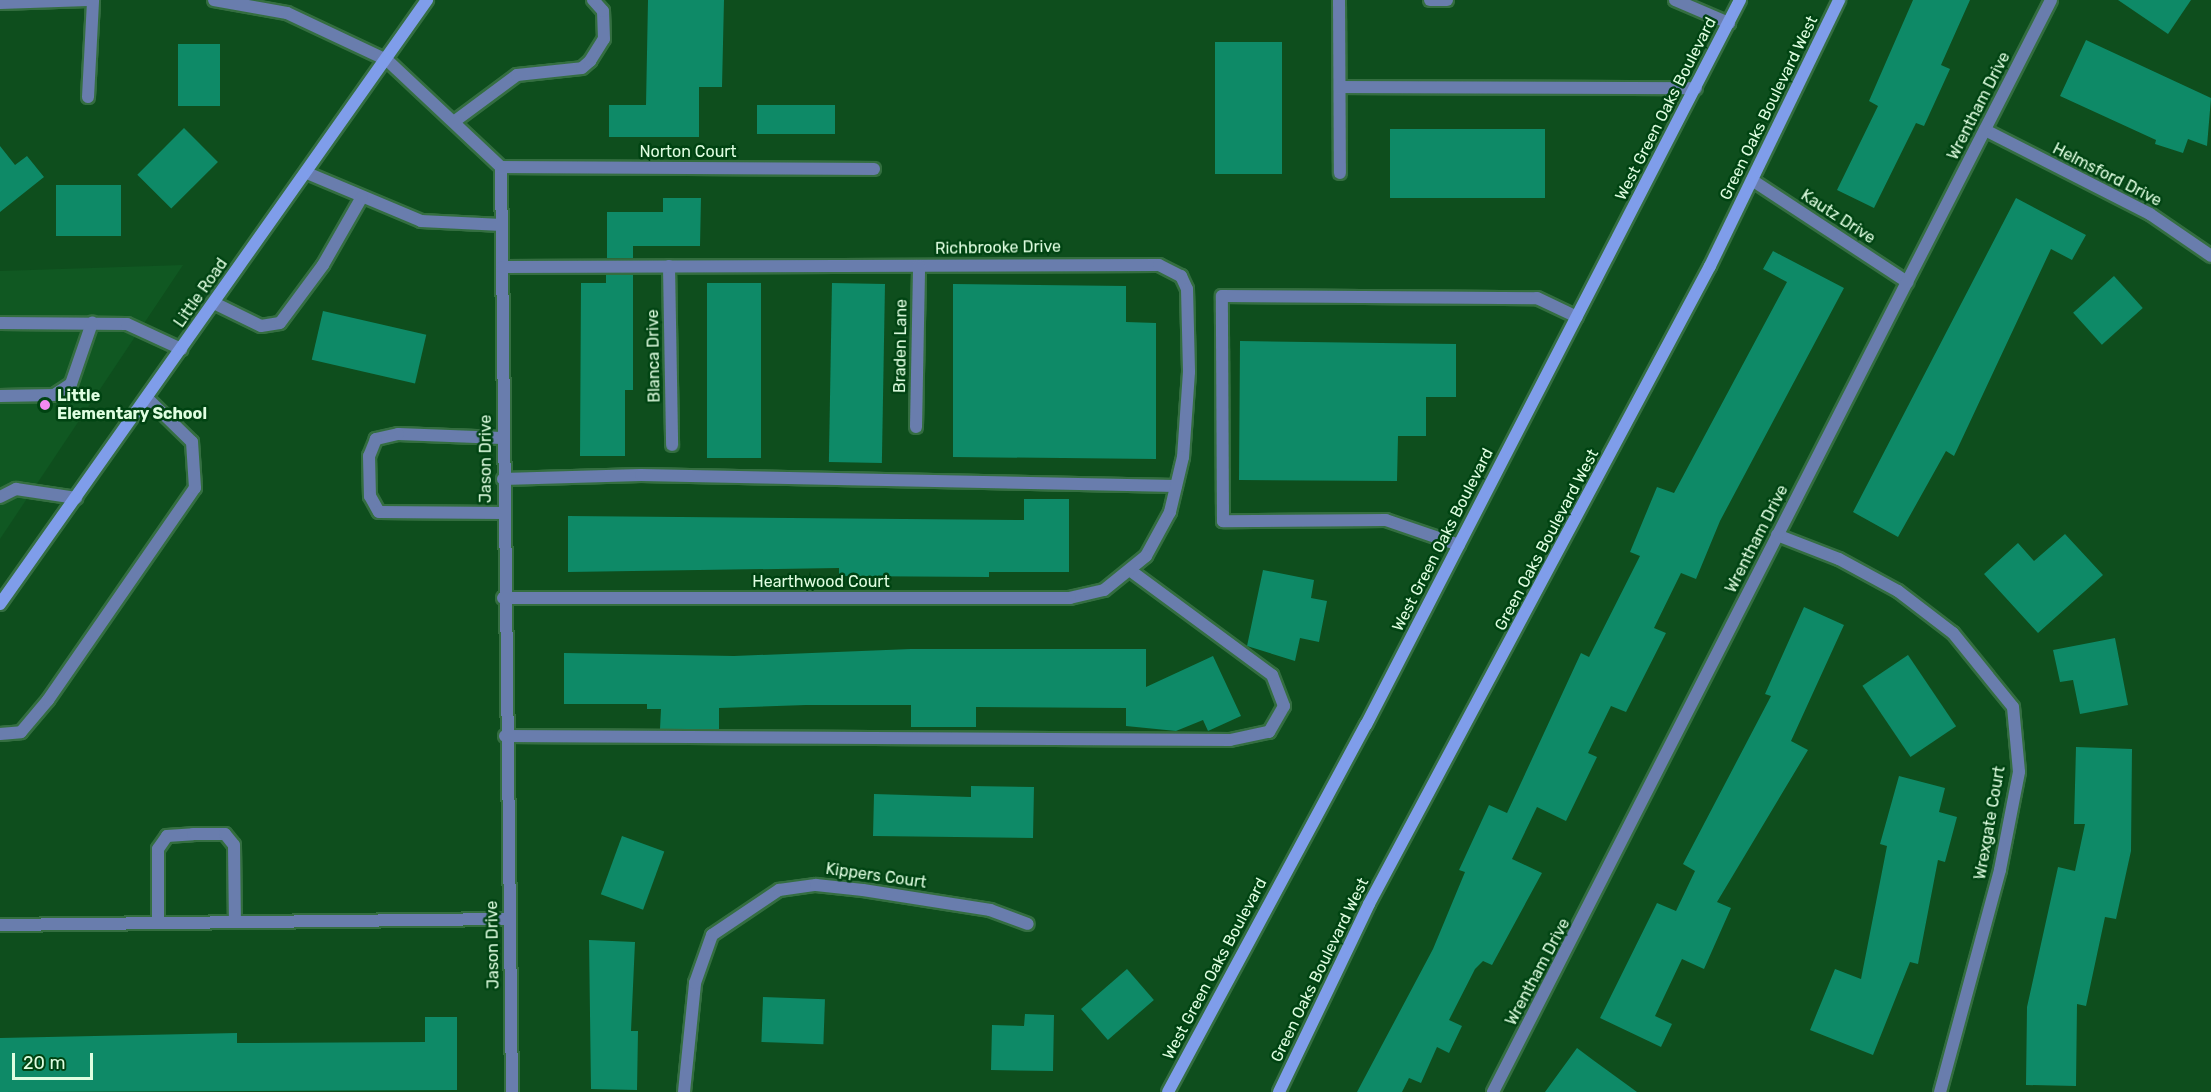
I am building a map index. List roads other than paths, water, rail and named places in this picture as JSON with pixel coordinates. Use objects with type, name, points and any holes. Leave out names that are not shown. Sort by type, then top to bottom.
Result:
[{"type":"main road","name":"Little Road","points":[[0,604],[387,60],[427,0]]},
{"type":"main road","name":"West Green Oaks Boulevard","points":[[1168,1092],[1459,545],[1740,0]]},
{"type":"main road","name":"Green Oaks Boulevard West","points":[[1279,1092],[1369,903],[1752,180],[1839,0]]},
{"type":"street","points":[[0,3],[88,0]]},
{"type":"street","points":[[88,97],[93,0]]},
{"type":"street","points":[[214,0],[287,13],[387,60],[455,121],[501,167]]},
{"type":"street","points":[[455,121],[517,75],[582,68],[590,61],[604,39],[603,11],[593,0]]},
{"type":"street","points":[[1339,0],[1340,173]]},
{"type":"street","points":[[1430,0],[1447,0]]},
{"type":"street","points":[[1675,0],[1729,23]]},
{"type":"street","name":"Wrentham Drive","points":[[1493,1092],[2050,0]]},
{"type":"street","points":[[1340,87],[1696,88]]},
{"type":"street","name":"Helmsford Drive","points":[[1985,130],[2150,214],[2211,256]]},
{"type":"street","name":"Norton Court","points":[[501,167],[874,169]]},
{"type":"street","name":"Jason Drive","points":[[501,167],[503,598],[512,1092]]},
{"type":"street","points":[[306,173],[422,221],[502,225]]},
{"type":"street","name":"Kautz Drive","points":[[1752,180],[1907,282]]},
{"type":"street","points":[[214,303],[261,326],[280,323],[323,265],[362,197]]},
{"type":"street","name":"Richbrooke Drive","points":[[502,267],[1138,263],[1181,276],[1187,289],[1189,372],[1176,486],[1159,536],[1131,571]]},
{"type":"street","name":"Blanca Drive","points":[[669,266],[672,445]]},
{"type":"street","name":"Braden Lane","points":[[916,427],[919,266]]},
{"type":"street","points":[[1459,545],[1386,520],[1223,521],[1222,296],[1537,298],[1577,317]]},
{"type":"street","points":[[0,323],[127,324],[181,349]]},
{"type":"street","points":[[0,396],[54,395],[71,384],[92,323]]},
{"type":"street","points":[[0,734],[21,732],[48,700],[195,488],[192,442],[147,398]]},
{"type":"street","points":[[502,438],[398,434],[376,439],[369,456],[370,496],[379,512],[503,513]]},
{"type":"street","points":[[503,479],[641,475],[1176,486]]},
{"type":"street","points":[[0,497],[16,489],[76,498]]},
{"type":"street","name":"Wrexgate Court","points":[[1777,536],[1839,559],[1898,591],[1953,633],[2013,707],[2019,772],[2004,848],[1940,1092]]},
{"type":"street","points":[[506,736],[1230,740],[1269,732],[1284,706],[1272,675],[1131,571]]},
{"type":"street","name":"Hearthwood Court","points":[[503,598],[1070,598],[1104,590],[1131,571]]},
{"type":"street","points":[[158,923],[158,849],[168,836],[194,834],[225,834],[234,845],[235,922]]},
{"type":"street","name":"Kippers Court","points":[[684,1092],[695,983],[712,935],[779,890],[816,885],[863,890],[990,910],[1028,924]]},
{"type":"street","points":[[0,925],[508,919]]},
{"type":"place","name":"Little Elementary School","points":[[45,405]]}]
